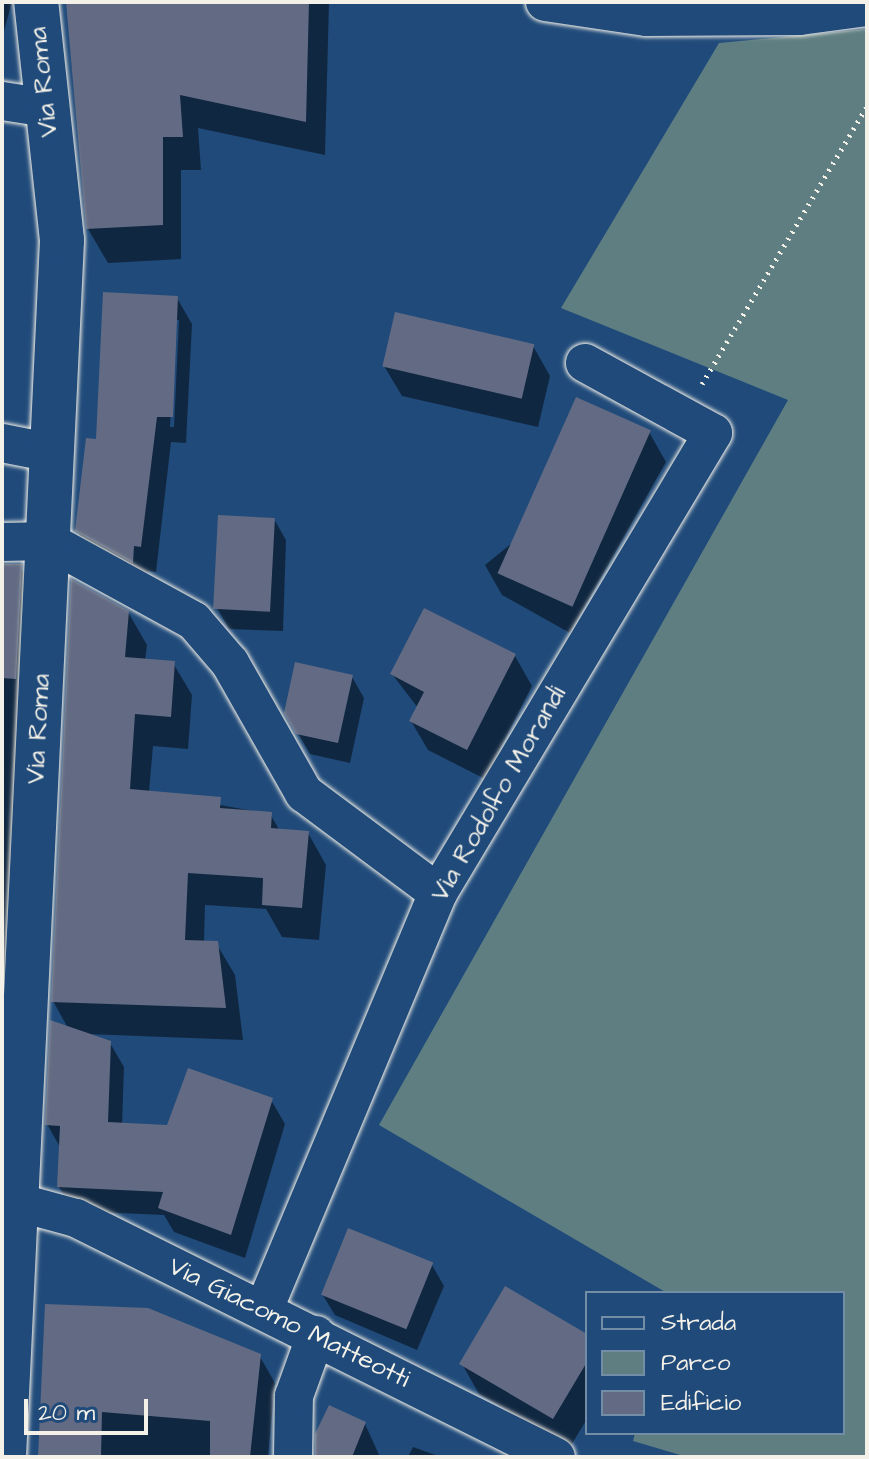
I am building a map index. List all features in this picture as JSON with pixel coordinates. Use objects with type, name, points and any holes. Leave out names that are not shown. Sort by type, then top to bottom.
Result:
[{"type":"main road","name":"Via Roma","points":[[4,1457],[62,240],[36,2]]},
{"type":"street","points":[[545,2],[646,17],[800,16],[867,7]]},
{"type":"street","points":[[2,101],[47,108]]},
{"type":"street","name":"Via Rodolfo Morandi","points":[[264,1309],[438,893],[713,433],[585,363]]},
{"type":"street","points":[[2,443],[52,453]]},
{"type":"street","points":[[2,542],[48,541],[194,621],[230,663],[304,793],[438,893]]},
{"type":"street","name":"Via Giacomo Matteotti","points":[[17,1202],[76,1218],[556,1457]]},
{"type":"street","points":[[293,1457],[294,1396],[316,1335]]},
{"type":"path","points":[[683,416],[867,106]]},
{"type":"green space","points":[[867,29],[867,1457],[687,1457],[633,1441],[634,1435],[845,1435],[845,1291],[664,1291],[379,1125],[788,400],[561,308],[719,43]]},
{"type":"building","points":[[66,2],[309,2],[306,122],[180,95],[183,137],[163,137],[163,225],[86,229]]},
{"type":"building","points":[[103,292],[178,296],[173,417],[157,417],[141,547],[134,546],[133,563],[75,531],[86,438],[96,439]]},
{"type":"building","points":[[395,312],[534,344],[522,399],[382,367]]},
{"type":"building","points":[[576,397],[651,430],[572,607],[497,573]]},
{"type":"building","points":[[218,515],[275,518],[270,612],[213,609]]},
{"type":"building","points":[[2,564],[22,564],[16,679],[2,678]]},
{"type":"building","points":[[71,579],[129,611],[125,657],[175,661],[171,717],[135,714],[130,789],[221,797],[220,808],[272,812],[271,828],[309,831],[302,908],[262,905],[263,878],[188,873],[185,940],[218,941],[226,1008],[51,1002]]},
{"type":"building","points":[[424,608],[516,654],[467,750],[409,721],[424,692],[390,674]]},
{"type":"building","points":[[295,662],[353,675],[338,743],[296,734],[284,713]]},
{"type":"building","points":[[50,1020],[111,1041],[108,1122],[167,1125],[188,1068],[273,1098],[231,1235],[158,1208],[163,1192],[57,1187],[60,1126],[45,1125]]},
{"type":"building","points":[[348,1228],[433,1262],[406,1329],[321,1295]]},
{"type":"building","points":[[505,1286],[585,1333],[585,1365],[553,1419],[459,1364]]},
{"type":"building","points":[[45,1304],[148,1308],[261,1354],[250,1457],[210,1457],[210,1421],[102,1412],[101,1457],[38,1457]]},
{"type":"building","points":[[329,1405],[366,1422],[352,1457],[315,1457],[315,1434]]}]
